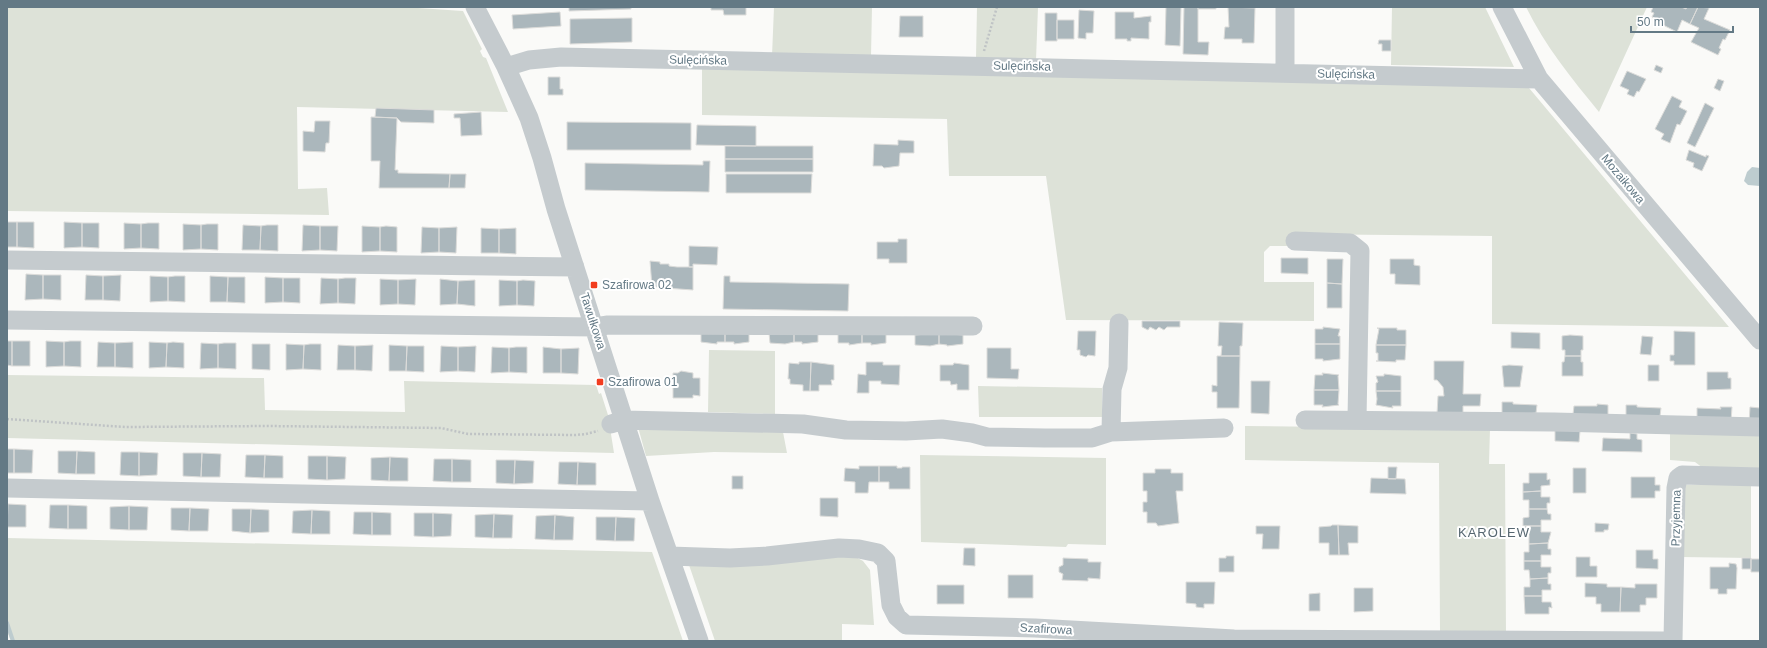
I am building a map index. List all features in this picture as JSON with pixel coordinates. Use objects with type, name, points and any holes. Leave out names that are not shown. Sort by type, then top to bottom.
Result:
[{"type":"street","name":"Tawułkowa","points":[[475,7],[506,67],[529,118],[595,327],[617,422],[650,501],[699,641]]},
{"type":"street","points":[[1285,72],[1286,7]]},
{"type":"street","name":"Mozaikowa","points":[[1502,7],[1538,79],[1760,340]]},
{"type":"street","name":"Sulęcińska","points":[[506,67],[529,60],[561,57],[980,65],[1538,79]]},
{"type":"street","points":[[1295,241],[1350,243],[1360,250],[1357,420]]},
{"type":"street","points":[[7,260],[575,267]]},
{"type":"street","points":[[7,320],[595,327],[608,325],[973,326]]},
{"type":"street","points":[[1111,432],[1112,389],[1118,368],[1119,323]]},
{"type":"street","points":[[1305,420],[1760,427]]},
{"type":"street","points":[[617,422],[803,424],[846,430],[906,431],[942,429],[994,437],[1092,438],[1111,432],[1224,428]]},
{"type":"street","name":"Przyjemna","points":[[1673,641],[1676,488],[1678,478],[1682,475],[1760,477]]},
{"type":"street","points":[[7,488],[650,501]]},
{"type":"street","name":"Szafirowa","points":[[669,556],[730,558],[839,548],[859,549],[878,553],[886,561],[891,605],[897,617],[906,625],[1035,628],[1117,637],[1665,641]]},
{"type":"path","points":[[980,65],[996,7]]},
{"type":"path","points":[[7,419],[124,427],[267,426],[441,428],[468,434],[576,435],[594,433],[617,422]]},
{"type":"shaded area","points":[[7,7],[403,7],[463,11],[482,49],[480,51],[483,57],[486,58],[508,112],[297,107],[298,189],[327,188],[329,215],[7,211]]},
{"type":"shaded area","points":[[774,7],[872,7],[871,56],[772,56]]},
{"type":"shaded area","points":[[977,7],[1038,7],[1036,60],[976,58]]},
{"type":"shaded area","points":[[1392,7],[1485,7],[1514,67],[1391,65]]},
{"type":"shaded area","points":[[1526,7],[1647,7],[1599,112],[1550,49]]},
{"type":"shaded area","points":[[702,65],[1524,82],[1729,327],[1492,324],[1492,236],[1289,234],[1289,246],[1270,246],[1264,252],[1264,282],[1314,282],[1314,321],[1066,320],[1046,176],[949,176],[947,119],[702,115]]},
{"type":"shaded area","points":[[1752,167],[1760,168],[1760,186],[1748,185],[1744,181],[1747,172]]},
{"type":"shaded area","points":[[709,350],[775,351],[775,414],[708,412]]},
{"type":"shaded area","points":[[7,375],[264,378],[265,410],[405,412],[404,381],[596,385],[599,394],[601,393],[608,415],[614,453],[7,438]]},
{"type":"shaded area","points":[[978,386],[1102,388],[1102,417],[979,417]]},
{"type":"shaded area","points":[[1245,426],[1490,429],[1489,464],[1505,464],[1506,634],[1440,632],[1439,463],[1245,460]]},
{"type":"shaded area","points":[[638,427],[783,432],[787,453],[714,452],[646,456]]},
{"type":"shaded area","points":[[1670,433],[1760,435],[1760,470],[1703,468],[1695,462],[1670,460]]},
{"type":"shaded area","points":[[920,455],[1106,458],[1106,545],[1068,544],[1066,547],[921,542]]},
{"type":"shaded area","points":[[1751,484],[1751,558],[1681,557],[1685,485]]},
{"type":"shaded area","points":[[7,538],[652,552],[683,641],[11,641],[7,631]]},
{"type":"shaded area","points":[[849,553],[863,561],[870,570],[874,625],[842,624],[842,641],[715,641],[688,562]]},
{"type":"building","points":[[569,7],[631,7],[631,9],[569,11]]},
{"type":"building","points":[[711,7],[746,7],[746,15],[724,15],[723,10],[711,10]]},
{"type":"building","points":[[1166,7],[1181,7],[1180,46],[1165,45]]},
{"type":"building","points":[[1184,7],[1198,7],[1198,42],[1209,42],[1208,55],[1183,54]]},
{"type":"building","points":[[1198,7],[1216,7],[1216,9],[1198,9]]},
{"type":"building","points":[[1228,7],[1255,8],[1254,43],[1242,43],[1242,39],[1224,39],[1225,27],[1229,27]]},
{"type":"building","points":[[1653,7],[1681,7],[1686,9],[1687,7],[1698,7],[1690,24],[1682,20],[1677,32],[1661,24],[1662,21],[1652,17],[1654,13],[1651,12]]},
{"type":"building","points":[[1698,7],[1709,8],[1704,19],[1730,30],[1725,40],[1723,39],[1718,55],[1691,42],[1699,28],[1690,24]]},
{"type":"building","points":[[1079,10],[1094,11],[1093,33],[1086,33],[1086,39],[1078,38]]},
{"type":"building","points":[[560,12],[561,26],[513,29],[512,15]]},
{"type":"building","points":[[1115,12],[1134,12],[1134,18],[1151,16],[1151,22],[1149,22],[1149,39],[1131,38],[1131,41],[1127,41],[1127,39],[1115,39]]},
{"type":"building","points":[[1045,13],[1057,13],[1057,41],[1045,41]]},
{"type":"building","points":[[900,16],[923,16],[923,37],[899,37]]},
{"type":"building","points":[[632,18],[632,42],[570,44],[570,19]]},
{"type":"building","points":[[1057,20],[1074,20],[1074,39],[1057,39]]},
{"type":"building","points":[[1379,40],[1391,40],[1391,51],[1382,51],[1382,44],[1378,44]]},
{"type":"building","points":[[1656,65],[1663,68],[1661,73],[1654,70]]},
{"type":"building","points":[[1627,71],[1646,79],[1639,92],[1637,91],[1634,97],[1627,94],[1629,90],[1620,86]]},
{"type":"building","points":[[548,77],[560,77],[560,89],[563,89],[563,95],[548,95]]},
{"type":"building","points":[[1718,79],[1724,81],[1720,91],[1714,88]]},
{"type":"building","points":[[1672,96],[1682,101],[1679,107],[1687,111],[1680,125],[1677,124],[1670,143],[1661,139],[1664,134],[1655,129]]},
{"type":"building","points":[[1705,103],[1714,108],[1695,147],[1687,143]]},
{"type":"building","points":[[376,108],[434,110],[434,123],[401,122],[397,118],[375,117]]},
{"type":"building","points":[[481,112],[482,135],[461,136],[460,118],[454,118],[454,114]]},
{"type":"building","points":[[371,117],[397,118],[395,170],[398,170],[398,173],[450,174],[449,188],[379,188],[380,161],[371,161]]},
{"type":"building","points":[[315,121],[330,121],[329,143],[326,143],[325,152],[303,151],[303,131],[314,132]]},
{"type":"building","points":[[567,122],[691,123],[691,150],[567,150]]},
{"type":"building","points":[[697,125],[756,126],[756,146],[696,145]]},
{"type":"building","points":[[898,140],[914,141],[914,153],[900,153],[899,166],[884,168],[882,166],[873,166],[874,144],[898,145]]},
{"type":"building","points":[[725,146],[813,146],[813,159],[725,159]]},
{"type":"building","points":[[1689,150],[1706,157],[1706,155],[1709,156],[1702,171],[1693,167],[1694,163],[1686,160]]},
{"type":"building","points":[[725,159],[813,159],[813,172],[725,172]]},
{"type":"building","points":[[703,161],[710,161],[709,192],[585,190],[585,163],[703,165]]},
{"type":"building","points":[[450,174],[466,174],[465,188],[449,188]]},
{"type":"building","points":[[726,174],[812,174],[811,193],[726,193]]},
{"type":"building","points":[[7,222],[17,222],[17,247],[7,247]]},
{"type":"building","points":[[17,222],[34,222],[34,248],[17,247]]},
{"type":"building","points":[[64,222],[82,223],[82,247],[64,248]]},
{"type":"building","points":[[82,223],[99,223],[99,248],[82,247]]},
{"type":"building","points":[[124,223],[141,224],[141,248],[124,249]]},
{"type":"building","points":[[159,223],[159,249],[141,248],[141,224]]},
{"type":"building","points":[[183,224],[201,225],[201,249],[183,250]]},
{"type":"building","points":[[218,224],[218,250],[201,249],[201,225]]},
{"type":"building","points":[[243,225],[261,226],[260,250],[242,250]]},
{"type":"building","points":[[278,225],[278,251],[260,250],[261,226]]},
{"type":"building","points":[[303,225],[320,226],[320,250],[302,251]]},
{"type":"building","points":[[320,226],[338,226],[337,251],[320,250]]},
{"type":"building","points":[[362,226],[380,227],[380,251],[362,252]]},
{"type":"building","points":[[380,227],[397,227],[397,252],[380,251]]},
{"type":"building","points":[[422,227],[439,228],[439,252],[421,253]]},
{"type":"building","points":[[457,227],[456,253],[439,252],[439,228]]},
{"type":"building","points":[[481,228],[499,229],[499,253],[481,253]]},
{"type":"building","points":[[516,228],[516,254],[499,253],[499,229]]},
{"type":"building","points":[[898,239],[907,239],[907,263],[889,263],[889,259],[877,259],[877,242],[898,242]]},
{"type":"building","points":[[689,246],[718,247],[717,265],[693,264],[693,267],[689,267]]},
{"type":"building","points":[[1281,258],[1308,258],[1308,274],[1281,273]]},
{"type":"building","points":[[1327,259],[1343,259],[1342,284],[1327,283]]},
{"type":"building","points":[[1390,259],[1414,259],[1414,265],[1420,266],[1420,285],[1395,284],[1395,274],[1390,274]]},
{"type":"building","points":[[650,261],[660,262],[660,264],[669,264],[669,266],[693,267],[693,290],[652,287]]},
{"type":"building","points":[[26,274],[43,275],[43,299],[25,300]]},
{"type":"building","points":[[43,275],[61,275],[61,300],[43,299]]},
{"type":"building","points":[[86,275],[103,276],[103,300],[85,300]]},
{"type":"building","points":[[121,275],[120,301],[103,300],[103,276]]},
{"type":"building","points":[[150,276],[168,277],[168,301],[150,302]]},
{"type":"building","points":[[185,276],[185,302],[168,301],[168,277]]},
{"type":"building","points":[[210,276],[228,277],[227,302],[210,302]]},
{"type":"building","points":[[724,276],[730,276],[730,282],[849,284],[848,311],[723,309]]},
{"type":"building","points":[[228,277],[245,277],[245,303],[227,302]]},
{"type":"building","points":[[265,277],[283,278],[283,302],[265,303]]},
{"type":"building","points":[[283,278],[300,278],[300,303],[283,302]]},
{"type":"building","points":[[321,278],[338,279],[338,303],[320,304]]},
{"type":"building","points":[[356,278],[355,304],[338,303],[338,279]]},
{"type":"building","points":[[380,279],[398,280],[398,304],[380,305]]},
{"type":"building","points":[[416,279],[415,305],[398,304],[398,280]]},
{"type":"building","points":[[440,279],[458,281],[457,304],[440,305]]},
{"type":"building","points":[[475,280],[475,306],[457,304],[458,281]]},
{"type":"building","points":[[499,280],[517,281],[517,305],[499,306]]},
{"type":"building","points":[[517,281],[535,281],[534,306],[517,305]]},
{"type":"building","points":[[1327,283],[1342,284],[1342,308],[1327,308]]},
{"type":"building","points":[[1142,321],[1180,321],[1180,327],[1167,327],[1164,330],[1159,327],[1156,330],[1150,327],[1148,330],[1142,327]]},
{"type":"building","points":[[1219,322],[1243,323],[1240,356],[1221,356],[1222,346],[1218,346]]},
{"type":"building","points":[[1323,327],[1340,329],[1338,336],[1340,336],[1340,344],[1315,344],[1315,329],[1323,329]]},
{"type":"building","points":[[1377,328],[1397,328],[1397,330],[1406,330],[1406,345],[1376,345],[1379,329]]},
{"type":"building","points":[[725,330],[749,333],[749,342],[734,344],[734,342],[725,342]]},
{"type":"building","points":[[725,330],[725,342],[717,342],[717,344],[701,342],[701,333]]},
{"type":"building","points":[[794,330],[818,333],[818,342],[802,344],[802,342],[794,342]]},
{"type":"building","points":[[794,330],[794,342],[785,344],[770,343],[769,333]]},
{"type":"building","points":[[862,331],[886,333],[886,343],[871,345],[871,343],[862,343]]},
{"type":"building","points":[[862,331],[862,343],[849,345],[849,343],[838,343],[838,333]]},
{"type":"building","points":[[1078,331],[1096,331],[1095,356],[1088,355],[1086,357],[1080,355],[1080,350],[1077,350]]},
{"type":"building","points":[[1674,331],[1695,332],[1695,365],[1674,365],[1674,361],[1670,361],[1670,355],[1674,355]]},
{"type":"building","points":[[1511,332],[1540,333],[1540,349],[1511,348]]},
{"type":"building","points":[[939,333],[963,335],[963,344],[947,346],[939,344]]},
{"type":"building","points":[[939,333],[939,344],[930,346],[915,345],[915,335]]},
{"type":"building","points":[[1562,336],[1583,336],[1583,350],[1581,350],[1581,356],[1565,356],[1565,350],[1562,350]]},
{"type":"building","points":[[1642,336],[1653,337],[1651,355],[1640,354]]},
{"type":"building","points":[[7,341],[12,341],[12,366],[7,365]]},
{"type":"building","points":[[12,341],[30,341],[30,366],[12,366]]},
{"type":"building","points":[[46,341],[64,342],[64,366],[46,367]]},
{"type":"building","points":[[81,341],[81,367],[64,366],[64,342]]},
{"type":"building","points":[[98,342],[115,343],[115,367],[97,367]]},
{"type":"building","points":[[133,342],[133,368],[115,367],[115,343]]},
{"type":"building","points":[[149,342],[167,343],[166,367],[149,368]]},
{"type":"building","points":[[167,343],[184,343],[184,368],[166,367]]},
{"type":"building","points":[[201,343],[218,344],[218,368],[200,369]]},
{"type":"building","points":[[236,343],[236,369],[218,368],[218,344]]},
{"type":"building","points":[[252,344],[270,344],[270,370],[252,369]]},
{"type":"building","points":[[286,344],[304,345],[303,369],[286,370]]},
{"type":"building","points":[[321,344],[321,370],[303,369],[304,345]]},
{"type":"building","points":[[1315,344],[1340,344],[1340,359],[1323,361],[1323,359],[1315,359]]},
{"type":"building","points":[[338,345],[355,346],[355,370],[337,370]]},
{"type":"building","points":[[373,345],[372,371],[355,370],[355,346]]},
{"type":"building","points":[[389,345],[407,346],[406,371],[389,371]]},
{"type":"building","points":[[1376,345],[1406,345],[1405,360],[1396,360],[1396,362],[1376,361],[1378,361],[1378,353],[1376,353]]},
{"type":"building","points":[[407,346],[424,346],[424,372],[406,371]]},
{"type":"building","points":[[441,346],[458,347],[458,371],[440,372]]},
{"type":"building","points":[[476,346],[475,372],[458,371],[458,347]]},
{"type":"building","points":[[492,347],[509,348],[509,372],[491,373]]},
{"type":"building","points":[[527,347],[527,373],[509,372],[509,348]]},
{"type":"building","points":[[543,347],[561,349],[561,373],[543,373]]},
{"type":"building","points":[[579,348],[578,374],[561,373],[561,349]]},
{"type":"building","points":[[987,348],[1011,348],[1011,369],[1019,369],[1018,379],[987,378]]},
{"type":"building","points":[[1217,356],[1240,356],[1239,408],[1217,408],[1217,392],[1212,392],[1212,385],[1217,386]]},
{"type":"building","points":[[1565,356],[1581,356],[1581,362],[1583,362],[1583,376],[1562,376],[1562,362],[1564,362]]},
{"type":"building","points":[[1434,361],[1464,361],[1463,394],[1481,394],[1480,406],[1463,406],[1463,414],[1437,414],[1438,396],[1444,396],[1443,387],[1437,380],[1434,380]]},
{"type":"building","points":[[799,362],[811,362],[810,391],[803,391],[803,385],[790,384],[790,379],[788,379],[789,363],[799,364]]},
{"type":"building","points":[[811,362],[834,365],[834,380],[831,380],[832,385],[819,385],[819,391],[810,391]]},
{"type":"building","points":[[866,362],[883,362],[883,365],[900,365],[899,385],[881,384],[881,381],[869,381],[869,393],[857,393],[858,374],[866,375]]},
{"type":"building","points":[[954,363],[969,365],[969,390],[957,390],[957,384],[951,385],[950,381],[940,381],[940,365],[953,365]]},
{"type":"building","points":[[1648,365],[1659,365],[1659,381],[1648,381]]},
{"type":"building","points":[[1502,366],[1523,366],[1520,387],[1504,387]]},
{"type":"building","points":[[681,371],[693,373],[693,378],[700,378],[700,396],[693,395],[693,398],[673,398],[673,373],[678,373]]},
{"type":"building","points":[[1707,372],[1728,372],[1728,378],[1731,378],[1731,389],[1707,390]]},
{"type":"building","points":[[1322,373],[1339,375],[1339,390],[1314,390],[1315,375],[1323,375]]},
{"type":"building","points":[[1384,374],[1401,376],[1401,391],[1376,391],[1376,383],[1378,382],[1376,376],[1384,376]]},
{"type":"building","points":[[1251,381],[1270,381],[1269,414],[1251,413]]},
{"type":"building","points":[[1314,390],[1339,390],[1339,405],[1322,407],[1323,405],[1314,405]]},
{"type":"building","points":[[1376,391],[1401,391],[1401,406],[1392,406],[1393,408],[1376,405]]},
{"type":"building","points":[[1502,402],[1537,405],[1536,413],[1502,417]]},
{"type":"building","points":[[1597,404],[1608,405],[1608,420],[1573,414],[1574,406],[1597,406]]},
{"type":"building","points":[[1626,405],[1661,408],[1660,416],[1626,420]]},
{"type":"building","points":[[1720,407],[1732,407],[1731,422],[1697,417],[1697,408],[1721,409]]},
{"type":"building","points":[[1750,407],[1760,408],[1760,423],[1749,423]]},
{"type":"building","points":[[1555,430],[1580,431],[1579,442],[1555,441]]},
{"type":"building","points":[[1630,433],[1637,434],[1637,439],[1642,440],[1642,452],[1602,451],[1603,438],[1630,439]]},
{"type":"building","points":[[7,449],[14,449],[14,473],[7,473]]},
{"type":"building","points":[[14,449],[33,450],[32,473],[14,473]]},
{"type":"building","points":[[58,451],[77,451],[76,474],[58,473]]},
{"type":"building","points":[[77,451],[95,452],[95,474],[76,474]]},
{"type":"building","points":[[121,452],[139,452],[139,476],[120,475]]},
{"type":"building","points":[[139,452],[158,453],[157,475],[139,476]]},
{"type":"building","points":[[183,453],[202,453],[201,477],[183,476]]},
{"type":"building","points":[[202,453],[221,454],[220,477],[201,477]]},
{"type":"building","points":[[246,455],[265,455],[264,478],[245,477]]},
{"type":"building","points":[[265,455],[283,456],[283,478],[264,478]]},
{"type":"building","points":[[308,456],[327,456],[327,480],[308,479]]},
{"type":"building","points":[[327,456],[346,457],[345,479],[327,480]]},
{"type":"building","points":[[390,457],[389,481],[371,480],[371,458]]},
{"type":"building","points":[[390,457],[408,458],[408,481],[389,481]]},
{"type":"building","points":[[434,459],[452,459],[452,482],[433,481]]},
{"type":"building","points":[[452,459],[471,460],[471,482],[452,482]]},
{"type":"building","points":[[496,460],[515,460],[514,484],[496,483]]},
{"type":"building","points":[[515,460],[534,461],[533,483],[514,484]]},
{"type":"building","points":[[559,462],[578,462],[577,485],[558,484]]},
{"type":"building","points":[[578,462],[596,463],[596,485],[577,485]]},
{"type":"building","points":[[859,466],[879,466],[879,482],[869,482],[868,493],[855,493],[855,482],[844,481],[845,468],[859,469]]},
{"type":"building","points":[[879,466],[897,466],[897,468],[910,467],[910,489],[889,489],[889,482],[879,482]]},
{"type":"building","points":[[1388,467],[1397,467],[1396,479],[1388,479]]},
{"type":"building","points":[[1573,468],[1586,468],[1586,493],[1573,493]]},
{"type":"building","points":[[1155,469],[1171,469],[1171,473],[1183,473],[1183,491],[1176,491],[1179,523],[1158,526],[1156,523],[1147,523],[1147,512],[1143,512],[1143,502],[1147,502],[1147,491],[1143,491],[1143,473],[1155,473]]},
{"type":"building","points":[[1529,473],[1547,473],[1547,480],[1550,479],[1550,485],[1541,486],[1541,491],[1523,492],[1523,483],[1529,483]]},
{"type":"building","points":[[732,476],[743,476],[743,489],[732,489]]},
{"type":"building","points":[[1631,477],[1655,477],[1655,485],[1660,485],[1660,491],[1655,491],[1655,498],[1631,498]]},
{"type":"building","points":[[1371,478],[1405,479],[1406,494],[1370,493]]},
{"type":"building","points":[[1541,491],[1541,497],[1550,497],[1550,503],[1547,503],[1547,509],[1529,509],[1529,500],[1523,500],[1523,492]]},
{"type":"building","points":[[820,498],[838,498],[838,517],[820,516]]},
{"type":"building","points":[[8,504],[26,505],[26,527],[7,527]]},
{"type":"building","points":[[50,505],[68,505],[68,529],[49,528]]},
{"type":"building","points":[[68,505],[87,506],[87,529],[68,529]]},
{"type":"building","points":[[129,506],[129,530],[110,529],[110,507]]},
{"type":"building","points":[[129,506],[148,507],[147,530],[129,530]]},
{"type":"building","points":[[171,508],[190,508],[189,531],[171,530]]},
{"type":"building","points":[[190,508],[209,509],[208,531],[189,531]]},
{"type":"building","points":[[232,509],[251,509],[250,533],[232,531]]},
{"type":"building","points":[[251,509],[269,510],[269,532],[250,533]]},
{"type":"building","points":[[1529,509],[1547,509],[1548,514],[1551,514],[1551,520],[1541,520],[1541,526],[1523,526],[1523,518],[1529,517]]},
{"type":"building","points":[[312,510],[311,534],[292,533],[293,511]]},
{"type":"building","points":[[312,510],[330,511],[330,534],[311,534]]},
{"type":"building","points":[[354,512],[372,512],[372,535],[353,534]]},
{"type":"building","points":[[372,512],[391,513],[391,535],[372,535]]},
{"type":"building","points":[[414,513],[433,513],[433,537],[414,536]]},
{"type":"building","points":[[433,513],[452,514],[451,536],[433,537]]},
{"type":"building","points":[[494,514],[493,538],[475,537],[475,515]]},
{"type":"building","points":[[494,514],[513,515],[512,538],[493,538]]},
{"type":"building","points":[[555,515],[574,517],[573,540],[554,540]]},
{"type":"building","points":[[555,515],[554,540],[535,539],[536,516]]},
{"type":"building","points":[[596,517],[616,517],[615,541],[596,540]]},
{"type":"building","points":[[616,517],[635,518],[634,541],[615,541]]},
{"type":"building","points":[[1595,523],[1609,524],[1608,530],[1604,530],[1604,532],[1595,532]]},
{"type":"building","points":[[1338,525],[1339,555],[1329,555],[1329,543],[1319,543],[1319,527]]},
{"type":"building","points":[[1338,525],[1358,526],[1358,543],[1348,543],[1349,555],[1339,555]]},
{"type":"building","points":[[1256,526],[1280,526],[1279,549],[1262,549],[1263,534],[1256,534]]},
{"type":"building","points":[[1523,526],[1541,526],[1541,532],[1551,532],[1548,543],[1529,544],[1529,535],[1523,535]]},
{"type":"building","points":[[1548,543],[1548,549],[1551,549],[1551,555],[1541,555],[1541,561],[1524,561],[1524,552],[1529,552],[1529,544]]},
{"type":"building","points":[[964,548],[975,548],[975,566],[963,565]]},
{"type":"building","points":[[1636,550],[1653,550],[1653,559],[1658,559],[1658,569],[1636,568]]},
{"type":"building","points":[[1226,556],[1234,556],[1234,572],[1219,572],[1219,558],[1226,558]]},
{"type":"building","points":[[1576,557],[1590,557],[1590,566],[1597,566],[1597,577],[1576,577]]},
{"type":"building","points":[[1063,558],[1088,559],[1088,562],[1101,562],[1100,579],[1088,578],[1088,581],[1062,580],[1063,574],[1059,572],[1059,567],[1063,565]]},
{"type":"building","points":[[1742,558],[1751,558],[1751,569],[1742,569]]},
{"type":"building","points":[[1751,559],[1760,559],[1760,572],[1751,572]]},
{"type":"building","points":[[1524,561],[1541,561],[1541,567],[1551,567],[1551,573],[1548,573],[1548,578],[1530,579],[1529,570],[1524,570]]},
{"type":"building","points":[[1729,563],[1736,564],[1736,589],[1727,589],[1727,594],[1718,594],[1718,589],[1710,589],[1710,567],[1729,567]]},
{"type":"building","points":[[1008,575],[1033,575],[1033,598],[1008,598]]},
{"type":"building","points":[[1548,578],[1548,584],[1551,584],[1551,590],[1542,590],[1542,596],[1524,596],[1524,587],[1530,587],[1530,579]]},
{"type":"building","points":[[1186,582],[1215,582],[1214,604],[1204,604],[1204,608],[1196,607],[1196,604],[1186,603]]},
{"type":"building","points":[[1585,583],[1607,584],[1607,587],[1621,587],[1620,612],[1601,612],[1601,604],[1596,604],[1596,597],[1585,597]]},
{"type":"building","points":[[1635,584],[1657,584],[1657,598],[1646,598],[1646,605],[1640,605],[1640,612],[1620,612],[1621,587],[1635,588]]},
{"type":"building","points":[[937,585],[964,585],[964,604],[937,604]]},
{"type":"building","points":[[1354,588],[1373,588],[1373,611],[1354,612]]},
{"type":"building","points":[[1320,593],[1320,611],[1309,611],[1309,594]]},
{"type":"building","points":[[1524,596],[1542,596],[1542,602],[1551,602],[1552,608],[1549,607],[1549,614],[1525,614]]},
{"type":"waterway","points":[[7,623],[13,641]]},
{"type":"place","name":"Szafirowa 02","points":[[594,285]]},
{"type":"place","name":"Szafirowa 01","points":[[600,382]]},
{"type":"district","name":"KAROLEW","points":[[1494,532]]}]
